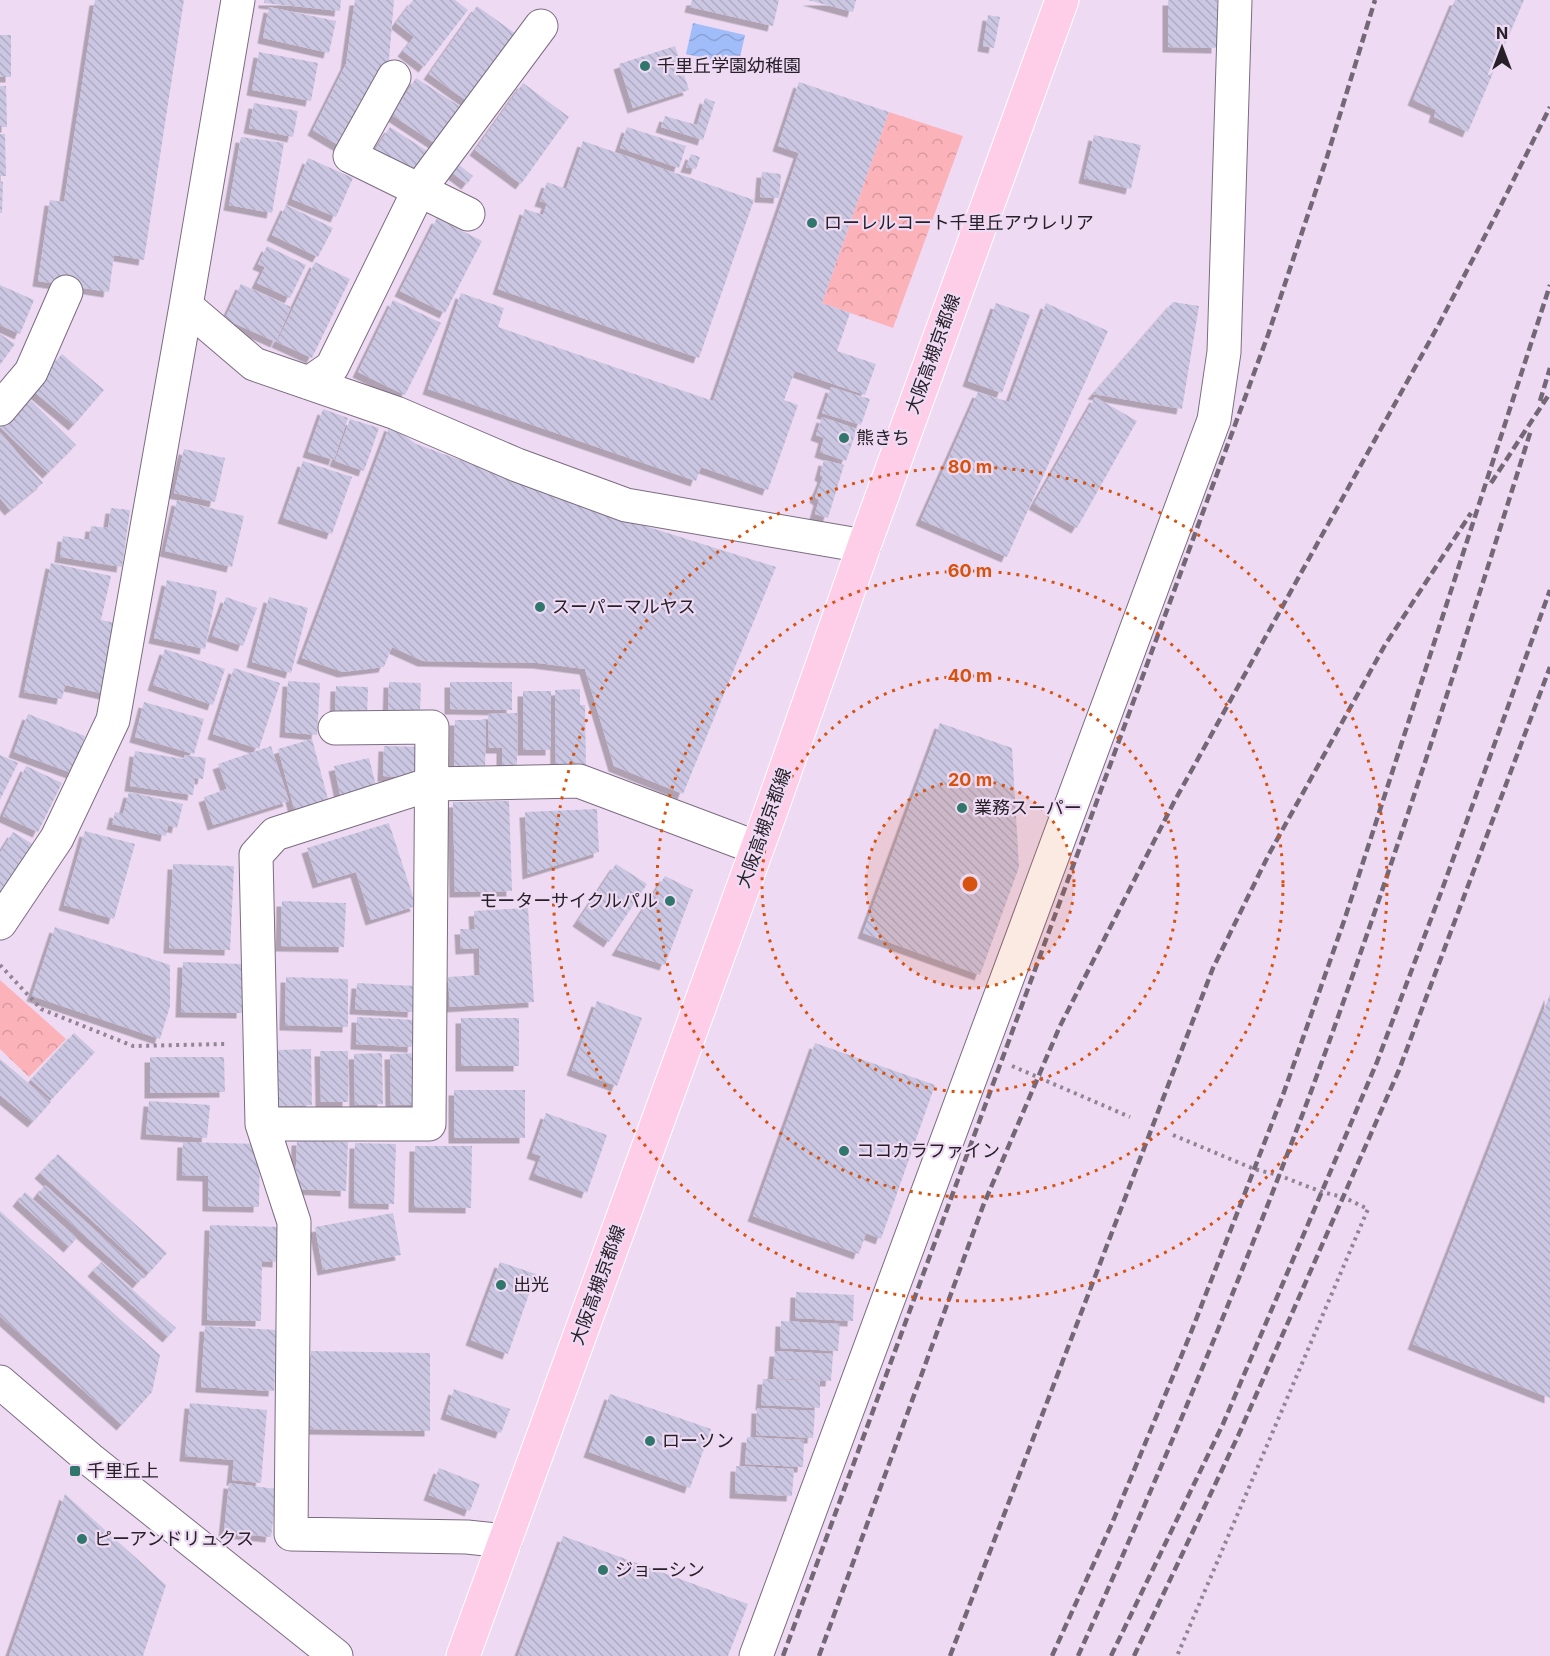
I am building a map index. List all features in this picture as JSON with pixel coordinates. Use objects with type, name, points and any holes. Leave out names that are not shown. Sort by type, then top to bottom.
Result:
[{"type":"main road","name":"大阪高槻京都線","points":[[463,1656],[1062,0]]},
{"type":"street","points":[[0,922],[57,838],[113,720],[238,0]]},
{"type":"street","points":[[756,1656],[1214,420],[1224,351],[1235,0]]},
{"type":"street","points":[[309,383],[332,367],[419,190],[541,26]]},
{"type":"street","points":[[394,77],[350,156],[468,214]]},
{"type":"street","points":[[0,409],[31,372],[66,292]]},
{"type":"street","points":[[186,306],[254,364],[396,413],[517,465],[626,505],[864,546]]},
{"type":"street","points":[[262,1124],[429,1124],[432,727],[335,728]]},
{"type":"street","points":[[505,1541],[291,1534],[294,1222],[262,1124],[256,855],[275,834],[431,784],[579,782],[757,848]]},
{"type":"street","points":[[0,1382],[92,1461],[336,1656]]},
{"type":"path","points":[[0,965],[40,1009],[133,1046],[260,1043]]},
{"type":"path","points":[[980,1053],[1130,1117]]},
{"type":"path","points":[[1173,1135],[1254,1169],[1343,1197],[1368,1209],[1177,1656]]},
{"type":"green space","points":[[889,112],[963,136],[893,328],[822,303]]},
{"type":"green space","points":[[0,980],[66,1039],[29,1077],[0,1049]]},
{"type":"water","points":[[693,23],[745,35],[738,66],[686,54]]},
{"type":"building","points":[[95,0],[184,0],[144,260],[114,255],[109,292],[38,281],[50,200],[64,202]]},
{"type":"building","points":[[264,0],[341,0],[340,11],[264,3]]},
{"type":"building","points":[[355,0],[394,0],[388,71],[340,146],[313,130],[346,64]]},
{"type":"building","points":[[413,0],[455,0],[468,10],[424,67],[403,51],[414,37],[396,23]]},
{"type":"building","points":[[692,0],[779,0],[773,26],[690,7]]},
{"type":"building","points":[[808,0],[856,0],[853,12]]},
{"type":"building","points":[[1168,0],[1217,0],[1217,48],[1168,47]]},
{"type":"building","points":[[1455,0],[1524,0],[1468,132],[1434,117],[1436,110],[1413,100]]},
{"type":"building","points":[[477,6],[523,39],[474,106],[429,74]]},
{"type":"building","points":[[269,7],[336,21],[329,53],[263,38]]},
{"type":"building","points":[[988,15],[1000,17],[994,48],[983,46]]},
{"type":"building","points":[[0,35],[11,35],[11,77],[0,77]]},
{"type":"building","points":[[675,46],[689,90],[633,108],[619,64]]},
{"type":"building","points":[[259,52],[318,63],[311,101],[252,90]]},
{"type":"building","points":[[416,78],[464,109],[439,146],[392,115]]},
{"type":"building","name":"ローレルコート千里丘アウレリア","points":[[799,82],[889,112],[822,303],[850,313],[837,351],[876,364],[865,395],[795,371],[784,400],[798,405],[768,490],[701,467],[696,481],[428,389],[461,293],[504,308],[498,327],[713,401],[799,153],[778,146]]},
{"type":"building","points":[[523,83],[569,117],[521,184],[475,150]]},
{"type":"building","points":[[0,86],[6,86],[7,127],[0,127]]},
{"type":"building","points":[[705,98],[715,102],[703,140],[661,127],[665,116],[697,125]]},
{"type":"building","points":[[254,103],[298,111],[293,137],[249,128]]},
{"type":"building","points":[[390,127],[438,158],[423,181],[375,150]]},
{"type":"building","points":[[627,127],[686,146],[679,168],[620,148]]},
{"type":"building","points":[[0,134],[5,134],[6,176],[0,176]]},
{"type":"building","points":[[1094,135],[1141,145],[1131,189],[1084,178]]},
{"type":"building","points":[[241,137],[284,143],[272,213],[229,205]]},
{"type":"building","points":[[583,141],[754,200],[699,358],[498,289],[525,209],[543,215],[547,203],[540,201],[547,182],[566,189]]},
{"type":"building","points":[[691,154],[700,157],[696,169],[686,167]]},
{"type":"building","points":[[308,158],[353,178],[336,217],[292,199]]},
{"type":"building","points":[[458,164],[473,176],[467,184],[451,172]]},
{"type":"building","points":[[762,172],[781,174],[779,198],[760,197]]},
{"type":"building","points":[[0,181],[3,182],[2,213],[0,213]]},
{"type":"building","points":[[286,205],[333,228],[318,257],[272,235]]},
{"type":"building","points":[[437,218],[482,241],[445,313],[400,291]]},
{"type":"building","points":[[267,246],[306,265],[290,298],[257,283],[265,267],[258,264]]},
{"type":"building","points":[[315,262],[350,279],[312,358],[277,342]]},
{"type":"building","points":[[241,284],[291,307],[276,342],[225,319]]},
{"type":"building","points":[[0,285],[34,300],[20,334],[0,325]]},
{"type":"building","points":[[393,300],[441,323],[405,395],[358,372]]},
{"type":"building","points":[[1173,302],[1199,306],[1182,409],[1093,394]]},
{"type":"building","points":[[996,303],[1030,315],[1002,393],[968,381]]},
{"type":"building","points":[[1046,303],[1108,331],[1007,557],[921,520],[978,392],[1009,402]]},
{"type":"building","points":[[0,334],[15,344],[0,365]]},
{"type":"building","points":[[62,354],[104,390],[74,425],[31,389]]},
{"type":"building","points":[[831,387],[870,399],[861,425],[822,413]]},
{"type":"building","points":[[1095,397],[1137,421],[1077,528],[1034,504]]},
{"type":"building","points":[[28,398],[76,445],[48,473],[0,427]]},
{"type":"building","points":[[323,409],[348,418],[334,460],[308,452]]},
{"type":"building","points":[[822,417],[857,429],[846,461],[820,452],[824,438],[816,435]]},
{"type":"building","points":[[350,419],[379,428],[364,471],[335,461]]},
{"type":"building","name":"スーパーマルヤス","points":[[390,425],[416,444],[626,520],[776,567],[683,794],[614,766],[585,669],[538,663],[423,661],[392,647],[384,667],[343,672],[302,658]]},
{"type":"building","points":[[0,432],[43,483],[10,510],[0,498]]},
{"type":"building","points":[[184,449],[225,458],[215,502],[174,493]]},
{"type":"building","points":[[824,460],[844,465],[828,518],[815,514],[819,500],[815,497],[823,477],[820,475]]},
{"type":"building","points":[[303,461],[352,477],[332,534],[283,518]]},
{"type":"building","points":[[177,500],[244,516],[232,567],[165,551]]},
{"type":"building","points":[[111,508],[130,510],[122,567],[60,557],[63,536],[89,540],[91,526],[108,528]]},
{"type":"building","points":[[51,563],[111,576],[101,620],[120,624],[105,694],[65,685],[62,699],[24,692]]},
{"type":"building","points":[[167,580],[217,591],[205,649],[154,638]]},
{"type":"building","points":[[226,597],[257,608],[243,646],[212,636]]},
{"type":"building","points":[[269,597],[308,608],[291,673],[252,662]]},
{"type":"building","points":[[165,649],[225,669],[213,705],[153,685]]},
{"type":"building","points":[[234,668],[280,683],[259,749],[213,734]]},
{"type":"building","points":[[288,681],[320,683],[317,735],[285,732]]},
{"type":"building","points":[[389,682],[421,683],[420,713],[388,712]]},
{"type":"building","points":[[450,682],[512,682],[512,710],[450,709]]},
{"type":"building","points":[[336,686],[368,687],[367,718],[335,717]]},
{"type":"building","points":[[580,689],[580,705],[585,705],[586,768],[556,769],[555,690]]},
{"type":"building","points":[[523,691],[551,691],[551,750],[523,750]]},
{"type":"building","points":[[144,702],[204,719],[194,754],[135,737]]},
{"type":"building","points":[[517,713],[517,766],[502,766],[502,748],[489,748],[488,714]]},
{"type":"building","points":[[28,714],[85,736],[72,773],[14,752]]},
{"type":"building","points":[[455,720],[486,720],[485,772],[454,771]]},
{"type":"building","name":"業務スーパー","points":[[940,723],[1012,748],[1019,867],[980,975],[863,933]]},
{"type":"building","points":[[312,739],[329,803],[295,812],[278,749]]},
{"type":"building","points":[[271,746],[289,801],[213,825],[204,797],[227,789],[218,764]]},
{"type":"building","points":[[384,746],[417,747],[416,777],[383,776]]},
{"type":"building","points":[[135,751],[184,759],[184,755],[206,758],[203,779],[195,778],[193,795],[130,786]]},
{"type":"building","points":[[0,755],[18,763],[0,800]]},
{"type":"building","points":[[369,758],[377,790],[341,799],[334,766]]},
{"type":"building","points":[[26,766],[62,783],[38,832],[3,816]]},
{"type":"building","points":[[129,792],[183,804],[177,828],[168,825],[166,836],[112,824],[115,812],[123,814]]},
{"type":"building","points":[[509,801],[512,891],[455,892],[453,802]]},
{"type":"building","points":[[597,809],[599,852],[528,874],[525,812]]},
{"type":"building","points":[[389,823],[416,906],[371,920],[356,872],[318,883],[307,848]]},
{"type":"building","points":[[85,831],[135,844],[114,919],[64,905]]},
{"type":"building","points":[[13,832],[34,845],[0,898],[0,853]]},
{"type":"building","points":[[173,864],[234,866],[230,950],[169,948]]},
{"type":"building","points":[[616,864],[647,884],[609,942],[578,921]]},
{"type":"building","points":[[665,876],[693,890],[665,965],[617,950]]},
{"type":"building","points":[[282,901],[346,903],[344,947],[281,946]]},
{"type":"building","points":[[528,908],[534,1002],[450,1007],[448,977],[480,975],[479,948],[461,949],[460,929],[475,929],[474,911]]},
{"type":"building","points":[[55,927],[170,965],[170,1006],[160,1039],[32,996]]},
{"type":"building","points":[[183,962],[243,964],[242,1013],[181,1012]]},
{"type":"building","points":[[286,977],[348,979],[348,1027],[285,1025]]},
{"type":"building","points":[[357,983],[415,986],[413,1012],[355,1009]]},
{"type":"building","points":[[1550,994],[1550,1398],[1413,1344]]},
{"type":"building","points":[[597,1001],[642,1018],[617,1086],[572,1070]]},
{"type":"building","points":[[357,1017],[415,1020],[413,1047],[356,1044]]},
{"type":"building","points":[[461,1018],[519,1018],[519,1066],[461,1066]]},
{"type":"building","points":[[74,1033],[95,1052],[52,1099],[31,1080]]},
{"type":"building","name":"ココカラファイン","points":[[815,1043],[935,1085],[881,1239],[866,1233],[859,1254],[753,1216]]},
{"type":"building","points":[[311,1049],[312,1105],[279,1106],[278,1050]]},
{"type":"building","points":[[320,1051],[348,1051],[348,1102],[321,1102]]},
{"type":"building","points":[[382,1053],[383,1104],[355,1105],[354,1054]]},
{"type":"building","points":[[418,1053],[419,1104],[391,1105],[390,1054]]},
{"type":"building","points":[[150,1057],[224,1057],[225,1092],[150,1093]]},
{"type":"building","points":[[0,1059],[51,1102],[33,1122],[0,1095]]},
{"type":"building","points":[[454,1090],[525,1090],[525,1138],[454,1138]]},
{"type":"building","points":[[149,1101],[210,1105],[207,1138],[146,1134]]},
{"type":"building","points":[[546,1113],[607,1135],[587,1193],[534,1174],[541,1156],[532,1153]]},
{"type":"building","points":[[297,1140],[348,1142],[346,1191],[295,1189]]},
{"type":"building","points":[[183,1142],[260,1144],[259,1207],[208,1206],[208,1176],[182,1175]]},
{"type":"building","points":[[355,1143],[396,1144],[394,1204],[354,1203]]},
{"type":"building","points":[[415,1146],[472,1146],[471,1208],[414,1207]]},
{"type":"building","points":[[58,1154],[167,1253],[149,1273],[40,1173]]},
{"type":"building","points":[[45,1185],[145,1275],[138,1283],[38,1194]]},
{"type":"building","points":[[25,1192],[77,1238],[69,1247],[18,1201]]},
{"type":"building","points":[[0,1211],[160,1355],[152,1392],[122,1425],[0,1316]]},
{"type":"building","points":[[393,1213],[401,1255],[323,1270],[315,1227]]},
{"type":"building","points":[[210,1225],[279,1227],[278,1262],[262,1261],[261,1321],[207,1320]]},
{"type":"building","points":[[101,1262],[176,1328],[168,1337],[93,1271]]},
{"type":"building","points":[[500,1262],[536,1274],[508,1354],[471,1340]]},
{"type":"building","points":[[796,1292],[854,1295],[853,1321],[795,1318]]},
{"type":"building","points":[[781,1321],[840,1324],[838,1351],[780,1348]]},
{"type":"building","points":[[205,1326],[277,1330],[274,1391],[201,1387]]},
{"type":"building","points":[[311,1351],[430,1353],[430,1431],[310,1429]]},
{"type":"building","points":[[775,1351],[833,1354],[831,1381],[773,1378]]},
{"type":"building","points":[[763,1379],[820,1381],[820,1408],[761,1405]]},
{"type":"building","points":[[454,1389],[510,1409],[501,1433],[446,1414]]},
{"type":"building","name":"ローソン","points":[[610,1394],[711,1429],[690,1488],[589,1452]]},
{"type":"building","points":[[190,1403],[267,1410],[261,1483],[232,1480],[234,1460],[185,1456]]},
{"type":"building","points":[[757,1408],[815,1411],[813,1438],[756,1435]]},
{"type":"building","points":[[747,1437],[804,1440],[803,1467],[745,1464]]},
{"type":"building","points":[[736,1466],[794,1469],[792,1496],[735,1493]]},
{"type":"building","points":[[439,1468],[480,1484],[470,1511],[429,1495]]},
{"type":"building","points":[[229,1483],[277,1489],[271,1537],[224,1532]]},
{"type":"building","name":"ピーアンドリュクス","points":[[65,1494],[166,1585],[143,1656],[9,1656]]},
{"type":"building","name":"ジョーシン","points":[[563,1536],[748,1604],[728,1656],[518,1656]]},
{"type":"railway","points":[[783,1656],[1268,335],[1327,157],[1375,0]]},
{"type":"railway","points":[[819,1656],[983,1206],[1060,1026],[1174,802],[1438,326],[1550,107]]},
{"type":"railway","points":[[1052,1656],[1113,1521],[1190,1335],[1284,1092],[1344,921],[1550,285]]},
{"type":"railway","points":[[1540,401],[1550,368]]},
{"type":"railway","points":[[1491,483],[1550,393]]},
{"type":"railway","points":[[1078,1656],[1198,1378],[1309,1097],[1396,848],[1531,430]]},
{"type":"railway","points":[[950,1656],[1213,968],[1269,854],[1385,645],[1471,513]]},
{"type":"railway","points":[[1111,1656],[1223,1424],[1377,1062],[1550,590]]},
{"type":"railway","points":[[1134,1656],[1238,1436],[1399,1070],[1550,667]]},
{"type":"place","name":"千里丘学園幼稚園","points":[[645,66]]},
{"type":"place","name":"ローレルコート千里丘アウレリア","points":[[812,223]]},
{"type":"place","name":"熊きち","points":[[844,438]]},
{"type":"place","name":"スーパーマルヤス","points":[[540,607]]},
{"type":"place","name":"業務スーパー","points":[[962,808]]},
{"type":"place","name":"モーターサイクルパル","points":[[670,901]]},
{"type":"place","name":"ココカラファイン","points":[[844,1151]]},
{"type":"place","name":"出光","points":[[501,1285]]},
{"type":"place","name":"ローソン","points":[[650,1441]]},
{"type":"place","name":"千里丘上","points":[[75,1471]]},
{"type":"place","name":"ピーアンドリュクス","points":[[82,1539]]},
{"type":"place","name":"ジョーシン","points":[[603,1570]]}]
